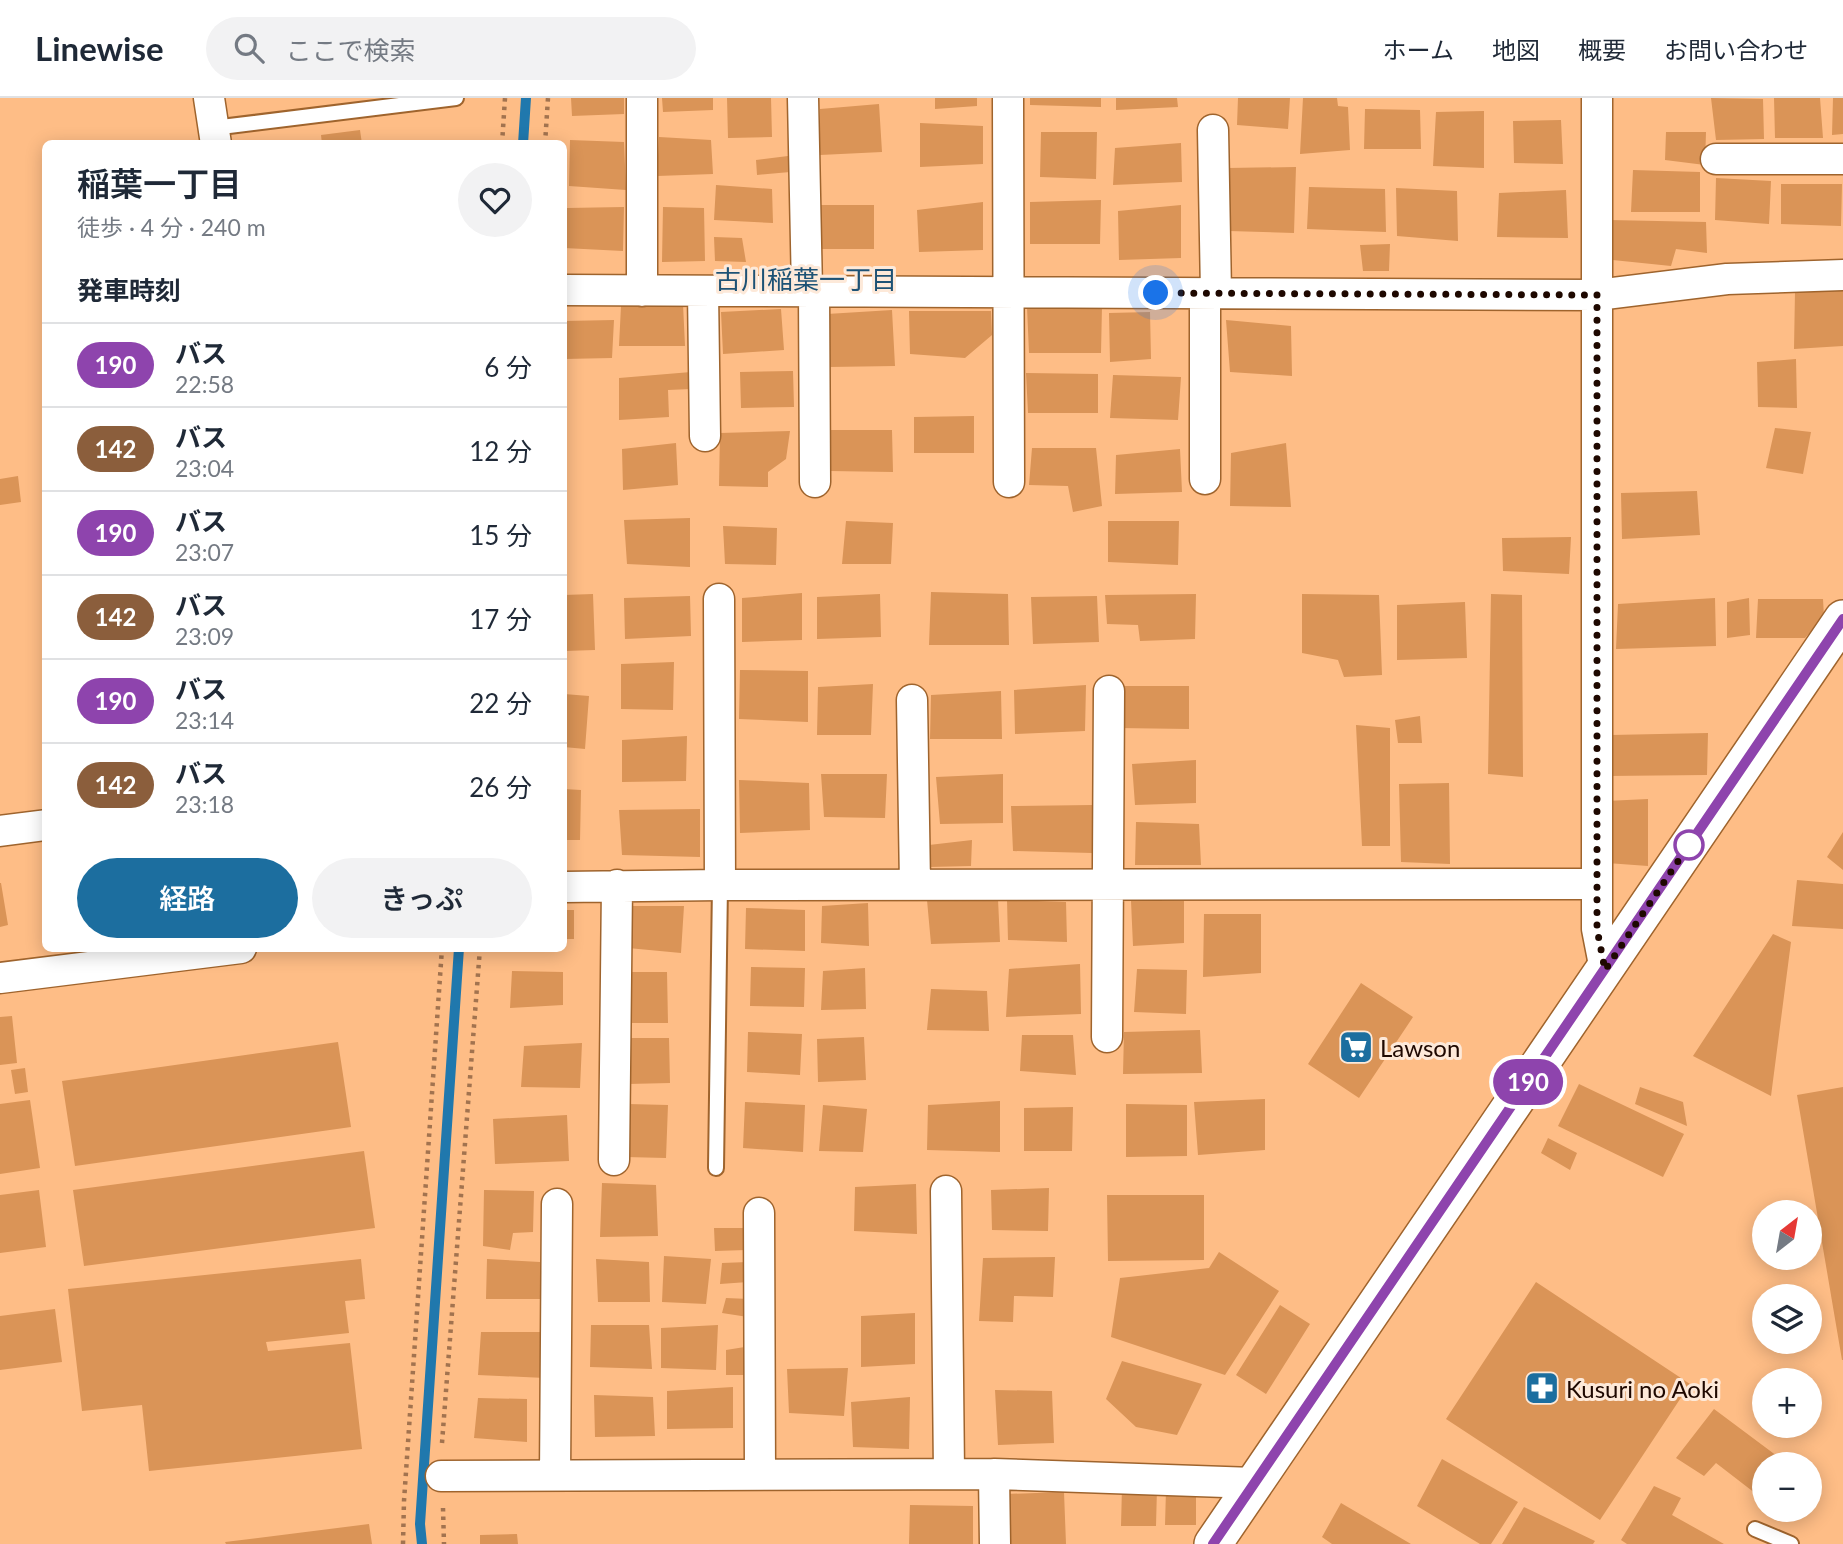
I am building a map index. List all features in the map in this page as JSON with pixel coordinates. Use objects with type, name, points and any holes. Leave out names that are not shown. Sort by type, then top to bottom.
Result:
[{"type":"street","points":[[209,98],[214,136]]},
{"type":"street","points":[[642,98],[642,291]]},
{"type":"street","points":[[803,98],[815,482]]},
{"type":"street","points":[[1008,98],[1009,481]]},
{"type":"street","points":[[1597,98],[1597,929],[1605,970]]},
{"type":"street","points":[[1205,479],[1213,130]]},
{"type":"street","points":[[1716,159],[1843,159]]},
{"type":"street","points":[[567,290],[1597,295],[1727,279],[1843,275]]},
{"type":"street","points":[[703,291],[705,436]]},
{"type":"street","points":[[719,599],[720,885]]},
{"type":"street","points":[[1213,1544],[1843,619]]},
{"type":"street","points":[[1107,1037],[1109,691]]},
{"type":"street","points":[[912,700],[915,884]]},
{"type":"street","points":[[0,831],[42,826]]},
{"type":"street","points":[[567,887],[1597,884]]},
{"type":"street","points":[[614,1160],[618,885]]},
{"type":"street","points":[[0,978],[209,952]]},
{"type":"street","points":[[946,1191],[949,1473]]},
{"type":"street","points":[[555,1475],[557,1204]]},
{"type":"street","points":[[759,1213],[760,1474]]},
{"type":"street","points":[[441,1476],[949,1473],[1254,1483]]},
{"type":"street","points":[[994,1474],[996,1544]]},
{"type":"lane","points":[[214,136],[456,98]]},
{"type":"lane","points":[[716,1168],[720,885]]},
{"type":"lane","points":[[1755,1529],[1791,1544]]},
{"type":"path","points":[[502,140],[505,98]]},
{"type":"path","points":[[545,140],[548,98]]},
{"type":"path","points":[[403,1544],[442,952]]},
{"type":"path","points":[[444,1544],[442,1439],[480,952]]},
{"type":"building","points":[[571,98],[624,98],[624,114],[572,116]]},
{"type":"building","points":[[662,98],[713,98],[713,110],[663,112]]},
{"type":"building","points":[[727,98],[771,98],[772,137],[728,138]]},
{"type":"building","points":[[935,98],[977,98],[977,106],[935,109]]},
{"type":"building","points":[[1030,98],[1101,98],[1101,107],[1030,105]]},
{"type":"building","points":[[1116,98],[1177,98],[1178,107],[1116,110]]},
{"type":"building","points":[[1238,98],[1290,98],[1288,129],[1237,125]]},
{"type":"building","points":[[1303,98],[1337,98],[1338,106],[1348,107],[1350,150],[1300,154]]},
{"type":"building","points":[[1711,98],[1763,99],[1764,139],[1716,140]]},
{"type":"building","points":[[1774,98],[1820,98],[1823,138],[1775,138]]},
{"type":"building","points":[[1833,98],[1843,98],[1843,134],[1832,135]]},
{"type":"building","points":[[879,104],[882,152],[820,155],[820,109]]},
{"type":"building","points":[[1365,109],[1420,110],[1421,149],[1364,149]]},
{"type":"building","points":[[1484,111],[1484,168],[1433,166],[1436,112]]},
{"type":"building","points":[[1561,120],[1563,164],[1514,163],[1513,121]]},
{"type":"building","points":[[920,123],[983,126],[983,164],[920,167]]},
{"type":"building","points":[[360,130],[361,140],[322,140],[321,135]]},
{"type":"building","points":[[1041,132],[1097,132],[1096,179],[1040,177]]},
{"type":"building","points":[[1666,132],[1706,132],[1705,165],[1665,160]]},
{"type":"building","points":[[659,137],[711,140],[713,174],[657,176]]},
{"type":"building","points":[[570,140],[624,142],[626,190],[569,186]]},
{"type":"building","points":[[1181,143],[1182,182],[1113,185],[1115,148]]},
{"type":"building","points":[[788,156],[790,172],[757,175],[756,160]]},
{"type":"building","points":[[1296,167],[1294,233],[1229,231],[1228,168]]},
{"type":"building","points":[[1633,170],[1700,172],[1700,212],[1631,212]]},
{"type":"building","points":[[1716,178],[1771,181],[1769,224],[1715,220]]},
{"type":"building","points":[[1781,184],[1842,184],[1841,226],[1781,224]]},
{"type":"building","points":[[716,185],[772,189],[773,223],[714,220]]},
{"type":"building","points":[[1309,187],[1385,189],[1386,232],[1307,229]]},
{"type":"building","points":[[1396,188],[1457,191],[1458,241],[1397,236]]},
{"type":"building","points":[[1566,190],[1568,238],[1497,237],[1499,193]]},
{"type":"building","points":[[1101,200],[1100,244],[1030,244],[1030,202]]},
{"type":"building","points":[[983,202],[983,250],[919,252],[917,210]]},
{"type":"building","points":[[816,205],[874,205],[874,249],[817,249]]},
{"type":"building","points":[[1181,205],[1181,258],[1119,260],[1118,211]]},
{"type":"building","points":[[624,207],[623,251],[567,248],[567,208]]},
{"type":"building","points":[[663,207],[704,208],[705,261],[662,262]]},
{"type":"building","points":[[1609,220],[1706,222],[1707,253],[1676,249],[1671,266],[1603,259]]},
{"type":"building","points":[[714,237],[742,238],[746,262],[715,261]]},
{"type":"building","points":[[1390,244],[1389,271],[1363,271],[1360,245]]},
{"type":"building","points":[[1843,290],[1843,346],[1794,349],[1795,291]]},
{"type":"building","points":[[683,304],[685,346],[619,346],[621,306]]},
{"type":"building","points":[[1102,306],[1101,353],[1029,353],[1027,307]]},
{"type":"building","points":[[781,309],[784,350],[723,354],[721,312]]},
{"type":"building","points":[[892,310],[895,366],[829,367],[827,314]]},
{"type":"building","points":[[909,311],[991,311],[992,335],[965,358],[910,354]]},
{"type":"building","points":[[1150,312],[1151,359],[1110,362],[1109,313]]},
{"type":"building","points":[[614,320],[612,358],[567,359],[567,321]]},
{"type":"building","points":[[1226,320],[1291,326],[1292,376],[1230,372]]},
{"type":"building","points":[[1796,359],[1797,408],[1758,407],[1757,362]]},
{"type":"building","points":[[793,371],[794,407],[741,408],[740,372]]},
{"type":"building","points":[[691,372],[691,389],[668,390],[669,417],[619,420],[619,378]]},
{"type":"building","points":[[1026,373],[1098,374],[1098,413],[1028,413]]},
{"type":"building","points":[[1113,375],[1181,377],[1178,420],[1110,418]]},
{"type":"building","points":[[974,416],[974,453],[914,453],[914,417]]},
{"type":"building","points":[[1775,428],[1811,432],[1803,474],[1766,468]]},
{"type":"building","points":[[830,430],[892,430],[893,472],[830,471]]},
{"type":"building","points":[[790,431],[786,459],[768,472],[768,487],[719,486],[720,433]]},
{"type":"building","points":[[676,443],[678,485],[623,490],[622,449]]},
{"type":"building","points":[[1286,443],[1291,507],[1230,506],[1231,453]]},
{"type":"building","points":[[1032,448],[1096,448],[1102,506],[1073,512],[1068,486],[1029,485]]},
{"type":"building","points":[[1180,449],[1182,492],[1115,494],[1116,455]]},
{"type":"building","points":[[18,476],[21,502],[0,505],[0,479]]},
{"type":"building","points":[[1697,491],[1700,535],[1622,539],[1621,493]]},
{"type":"building","points":[[690,518],[690,567],[627,564],[624,520]]},
{"type":"building","points":[[846,521],[893,523],[891,564],[842,564]]},
{"type":"building","points":[[1108,521],[1179,521],[1178,565],[1108,562]]},
{"type":"building","points":[[723,526],[777,528],[776,565],[725,564]]},
{"type":"building","points":[[1571,537],[1569,574],[1503,571],[1502,538]]},
{"type":"building","points":[[931,592],[1008,594],[1009,645],[929,645]]},
{"type":"building","points":[[802,593],[802,640],[742,642],[742,598]]},
{"type":"building","points":[[593,594],[595,650],[567,651],[567,595]]},
{"type":"building","points":[[880,594],[881,637],[817,639],[817,597]]},
{"type":"building","points":[[1196,594],[1195,639],[1140,641],[1138,625],[1107,624],[1105,595]]},
{"type":"building","points":[[1302,594],[1379,595],[1382,675],[1344,677],[1338,660],[1302,653]]},
{"type":"building","points":[[1491,594],[1522,595],[1523,777],[1488,774]]},
{"type":"building","points":[[690,596],[691,636],[625,639],[624,598]]},
{"type":"building","points":[[1097,596],[1099,642],[1033,644],[1031,597]]},
{"type":"building","points":[[1715,598],[1716,646],[1616,649],[1618,604]]},
{"type":"building","points":[[1749,598],[1750,635],[1727,638],[1727,602]]},
{"type":"building","points":[[1758,599],[1823,599],[1824,617],[1805,638],[1756,638]]},
{"type":"building","points":[[1465,602],[1467,658],[1397,660],[1397,605]]},
{"type":"building","points":[[674,662],[673,710],[621,709],[621,664]]},
{"type":"building","points":[[740,670],[808,671],[808,722],[739,719]]},
{"type":"building","points":[[873,684],[871,735],[817,735],[818,687]]},
{"type":"building","points":[[1086,685],[1085,731],[1015,734],[1014,690]]},
{"type":"building","points":[[1123,686],[1189,686],[1189,729],[1118,728]]},
{"type":"building","points":[[1001,691],[1002,739],[930,739],[931,695]]},
{"type":"building","points":[[567,694],[589,696],[585,749],[567,747]]},
{"type":"building","points":[[1420,716],[1422,743],[1398,743],[1395,720]]},
{"type":"building","points":[[1356,725],[1390,728],[1390,846],[1362,846]]},
{"type":"building","points":[[1708,733],[1707,775],[1607,776],[1611,735]]},
{"type":"building","points":[[687,736],[686,781],[622,782],[622,740]]},
{"type":"building","points":[[1196,760],[1196,803],[1135,805],[1132,764]]},
{"type":"building","points":[[821,774],[887,774],[885,818],[824,817]]},
{"type":"building","points":[[1003,774],[1003,823],[940,824],[936,777]]},
{"type":"building","points":[[739,780],[809,783],[810,830],[740,833]]},
{"type":"building","points":[[1449,783],[1450,864],[1401,862],[1399,784]]},
{"type":"building","points":[[567,789],[581,790],[580,840],[567,840]]},
{"type":"building","points":[[1648,799],[1648,866],[1607,863],[1606,801]]},
{"type":"building","points":[[1092,805],[1092,853],[1013,851],[1011,806]]},
{"type":"building","points":[[700,809],[700,857],[622,855],[619,810]]},
{"type":"building","points":[[1136,822],[1199,824],[1201,865],[1135,865]]},
{"type":"building","points":[[1843,832],[1843,870],[1827,857]]},
{"type":"building","points":[[972,840],[971,866],[929,867],[929,845]]},
{"type":"building","points":[[1797,880],[1843,884],[1843,929],[1792,926]]},
{"type":"building","points":[[0,883],[8,925],[0,927]]},
{"type":"building","points":[[998,899],[1000,942],[931,944],[927,900]]},
{"type":"building","points":[[1007,900],[1066,902],[1067,942],[1008,940]]},
{"type":"building","points":[[1131,901],[1184,901],[1184,943],[1133,946]]},
{"type":"building","points":[[868,903],[869,946],[821,943],[822,906]]},
{"type":"building","points":[[629,906],[684,906],[681,953],[628,948]]},
{"type":"building","points":[[746,908],[805,910],[805,951],[745,949]]},
{"type":"building","points":[[567,910],[574,910],[574,939],[567,939]]},
{"type":"building","points":[[1204,914],[1261,914],[1261,973],[1203,977]]},
{"type":"building","points":[[1773,934],[1791,942],[1771,1096],[1693,1056]]},
{"type":"building","points":[[1080,964],[1081,1014],[1006,1017],[1009,969]]},
{"type":"building","points":[[751,967],[805,968],[804,1007],[750,1006]]},
{"type":"building","points":[[865,968],[866,1009],[821,1010],[823,971]]},
{"type":"building","points":[[1137,969],[1187,970],[1186,1014],[1134,1012]]},
{"type":"building","points":[[512,971],[563,972],[563,1005],[510,1008]]},
{"type":"building","points":[[627,972],[667,972],[668,1023],[627,1023]]},
{"type":"building","points":[[1361,983],[1413,1017],[1359,1098],[1308,1064]]},
{"type":"building","points":[[931,989],[987,991],[989,1031],[927,1030]]},
{"type":"building","points":[[12,1016],[17,1063],[0,1065],[0,1017]]},
{"type":"building","points":[[1200,1030],[1202,1073],[1123,1074],[1124,1032]]},
{"type":"building","points":[[748,1032],[802,1034],[800,1075],[747,1072]]},
{"type":"building","points":[[1022,1035],[1073,1035],[1076,1075],[1020,1071]]},
{"type":"building","points":[[864,1037],[866,1080],[818,1082],[817,1039]]},
{"type":"building","points":[[627,1038],[669,1038],[670,1083],[628,1084]]},
{"type":"building","points":[[338,1042],[351,1127],[75,1166],[62,1081]]},
{"type":"building","points":[[582,1043],[580,1088],[521,1087],[524,1046]]},
{"type":"building","points":[[25,1068],[28,1092],[15,1094],[11,1070]]},
{"type":"building","points":[[1579,1084],[1684,1134],[1663,1177],[1558,1126]]},
{"type":"building","points":[[1640,1087],[1683,1102],[1687,1126],[1635,1104]]},
{"type":"building","points":[[1843,1087],[1843,1360],[1822,1242],[1822,1200],[1815,1200],[1797,1095]]},
{"type":"building","points":[[1265,1099],[1265,1150],[1198,1155],[1194,1102]]},
{"type":"building","points":[[30,1100],[40,1168],[0,1174],[0,1104]]},
{"type":"building","points":[[1000,1101],[1000,1152],[927,1150],[928,1105]]},
{"type":"building","points":[[745,1102],[805,1105],[803,1152],[743,1148]]},
{"type":"building","points":[[628,1104],[668,1105],[666,1158],[626,1157]]},
{"type":"building","points":[[1126,1104],[1187,1105],[1187,1156],[1126,1157]]},
{"type":"building","points":[[823,1105],[867,1109],[863,1152],[819,1151]]},
{"type":"building","points":[[1073,1107],[1072,1151],[1024,1151],[1024,1108]]},
{"type":"building","points":[[567,1115],[569,1161],[495,1164],[493,1119]]},
{"type":"building","points":[[1548,1138],[1577,1153],[1570,1170],[1541,1153]]},
{"type":"building","points":[[364,1151],[375,1228],[84,1266],[73,1190]]},
{"type":"building","points":[[602,1183],[656,1185],[658,1236],[600,1237]]},
{"type":"building","points":[[916,1184],[917,1234],[854,1231],[855,1187]]},
{"type":"building","points":[[1049,1188],[1048,1231],[992,1230],[991,1190]]},
{"type":"building","points":[[39,1190],[46,1247],[0,1253],[0,1195]]},
{"type":"building","points":[[484,1190],[534,1191],[533,1232],[513,1233],[510,1250],[483,1246]]},
{"type":"building","points":[[1107,1195],[1204,1195],[1204,1260],[1108,1261]]},
{"type":"building","points":[[714,1228],[747,1228],[746,1250],[715,1251]]},
{"type":"building","points":[[1219,1252],[1279,1291],[1225,1375],[1111,1337],[1120,1278],[1209,1268]]},
{"type":"building","points":[[664,1256],[711,1259],[706,1304],[662,1302]]},
{"type":"building","points":[[1055,1257],[1053,1297],[1014,1296],[1013,1322],[979,1321],[983,1258]]},
{"type":"building","points":[[361,1259],[365,1299],[345,1301],[349,1333],[266,1342],[268,1351],[350,1343],[362,1449],[149,1471],[142,1405],[82,1411],[68,1289]]},
{"type":"building","points":[[487,1259],[540,1262],[542,1299],[486,1299]]},
{"type":"building","points":[[596,1259],[649,1262],[650,1302],[598,1302]]},
{"type":"building","points":[[748,1262],[748,1282],[720,1284],[722,1263]]},
{"type":"building","points":[[1536,1282],[1690,1384],[1600,1520],[1446,1419]]},
{"type":"building","points":[[726,1298],[749,1299],[748,1317],[722,1313]]},
{"type":"building","points":[[1280,1305],[1310,1324],[1266,1394],[1236,1375]]},
{"type":"building","points":[[55,1309],[62,1362],[0,1370],[0,1316]]},
{"type":"building","points":[[915,1313],[915,1364],[861,1367],[861,1316]]},
{"type":"building","points":[[591,1325],[649,1325],[652,1369],[590,1367]]},
{"type":"building","points":[[718,1325],[716,1370],[661,1368],[661,1328]]},
{"type":"building","points":[[481,1332],[547,1332],[545,1378],[478,1375]]},
{"type":"building","points":[[751,1346],[751,1375],[726,1375],[726,1350]]},
{"type":"building","points":[[1122,1361],[1202,1384],[1177,1435],[1136,1427],[1106,1399]]},
{"type":"building","points":[[848,1368],[844,1416],[789,1413],[787,1369]]},
{"type":"building","points":[[733,1387],[733,1428],[667,1429],[667,1391]]},
{"type":"building","points":[[995,1390],[1052,1391],[1054,1443],[998,1445]]},
{"type":"building","points":[[594,1395],[653,1397],[655,1436],[595,1437]]},
{"type":"building","points":[[910,1397],[909,1449],[853,1447],[851,1402]]},
{"type":"building","points":[[478,1398],[527,1399],[527,1442],[474,1438]]},
{"type":"building","points":[[1714,1409],[1772,1452],[1752,1452],[1752,1491],[1716,1463],[1704,1476],[1676,1458]]},
{"type":"building","points":[[1442,1459],[1518,1502],[1491,1544],[1480,1544],[1417,1506]]},
{"type":"building","points":[[1654,1486],[1681,1498],[1672,1515],[1724,1544],[1627,1544],[1621,1540]]},
{"type":"building","points":[[1122,1487],[1157,1488],[1156,1526],[1121,1526]]},
{"type":"building","points":[[1166,1490],[1196,1491],[1196,1525],[1165,1525]]},
{"type":"building","points":[[1064,1492],[1066,1544],[1007,1544],[1005,1494]]},
{"type":"building","points":[[1341,1503],[1411,1544],[1332,1544],[1322,1537]]},
{"type":"building","points":[[910,1505],[973,1506],[973,1544],[909,1544]]},
{"type":"building","points":[[1524,1507],[1595,1541],[1593,1544],[1502,1544]]},
{"type":"building","points":[[369,1524],[372,1544],[225,1542]]},
{"type":"building","points":[[517,1534],[518,1544],[480,1544],[480,1535]]},
{"type":"waterway","points":[[523,140],[526,98]]},
{"type":"waterway","points":[[422,1544],[420,1524],[459,952]]},
{"type":"bus line","name":"190","points":[[1213,1544],[1843,619]]},
{"type":"place","name":"Lawson","points":[[1356,1047]]},
{"type":"place","name":"Kusuri no Aoki","points":[[1542,1388]]},
{"type":"district","name":"古川稲葉一丁目","points":[[806,279]]},
{"type":"route","points":[[1156,293],[1597,295],[1597,929],[1605,970],[1689,845]]}]
